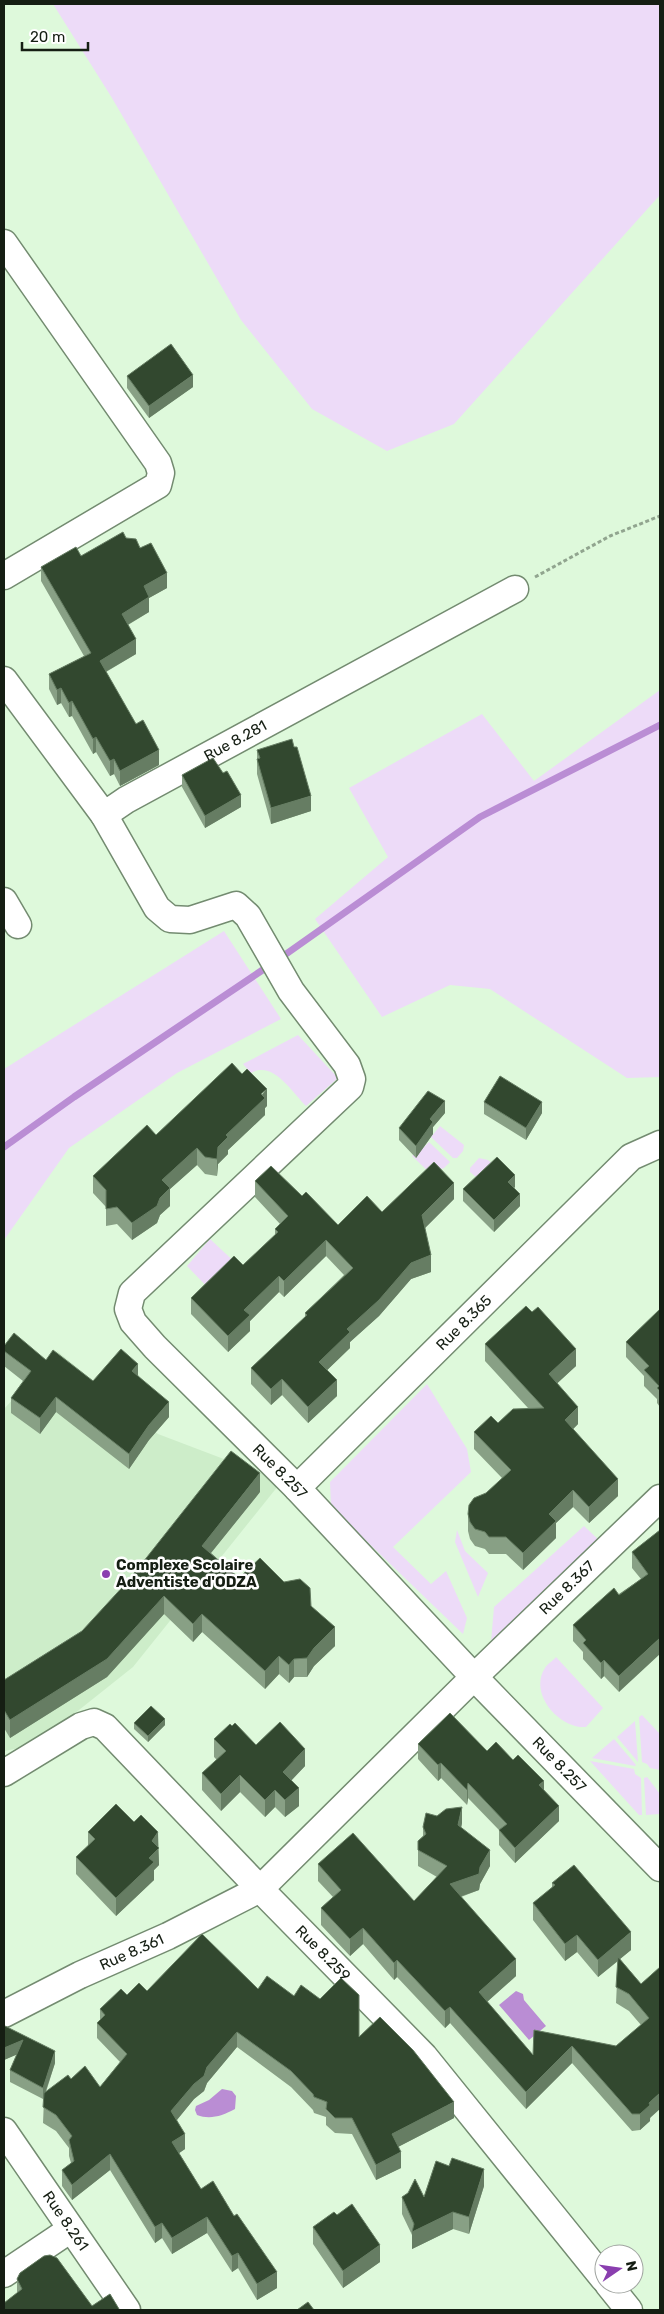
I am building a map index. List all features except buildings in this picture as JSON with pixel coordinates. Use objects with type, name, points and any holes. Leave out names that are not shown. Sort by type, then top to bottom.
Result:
[{"type":"street","points":[[4,243],[158,463],[161,473],[158,485],[4,576]]},
{"type":"street","name":"Rue 8.281","points":[[104,815],[126,800],[515,589]]},
{"type":"street","points":[[4,680],[13,710],[104,815]]},
{"type":"street","name":"Rue 8.257","points":[[104,815],[157,908],[170,918],[190,920],[236,905],[248,916],[291,991],[347,1065],[352,1079],[350,1087],[132,1293],[128,1309],[133,1322],[155,1347],[297,1488],[474,1677],[657,1858]]},
{"type":"street","points":[[4,901],[18,925]]},
{"type":"street","name":"Rue 8.365","points":[[297,1488],[631,1157],[660,1144]]},
{"type":"street","name":"Rue 8.367","points":[[260,1889],[474,1677],[660,1498]]},
{"type":"street","name":"Rue 8.259","points":[[4,1773],[81,1726],[94,1722],[105,1727],[424,2056],[594,2267]]},
{"type":"street","name":"Rue 8.361","points":[[4,2014],[45,1992],[168,1936],[260,1889]]},
{"type":"street","name":"Rue 8.261","points":[[4,2132],[126,2310]]},
{"type":"street","points":[[4,2274],[71,2229]]},
{"type":"street","points":[[616,2294],[629,2310]]},
{"type":"path","points":[[515,589],[610,536],[660,516]]},
{"type":"shaded area","points":[[53,4],[660,4],[660,195],[454,424],[387,451],[312,409],[241,320],[112,98]]},
{"type":"shaded area","points":[[660,690],[660,1077],[627,1078],[490,989],[450,985],[382,1017],[315,919],[388,857],[349,788],[482,714],[534,781]]},
{"type":"shaded area","points":[[224,931],[281,1019],[177,1073],[69,1148],[4,1240],[4,1069]]},
{"type":"shaded area","points":[[298,1035],[338,1078],[306,1106],[282,1079],[267,1071],[259,1070],[251,1073],[243,1064]]},
{"type":"shaded area","points":[[440,1126],[464,1145],[463,1151],[457,1158],[453,1158],[431,1137]]},
{"type":"shaded area","points":[[429,1142],[450,1162],[444,1168],[430,1173],[412,1156],[419,1148],[421,1150]]},
{"type":"shaded area","points":[[479,1158],[488,1160],[497,1168],[482,1182],[470,1172],[470,1168]]},
{"type":"shaded area","points":[[210,1239],[240,1267],[213,1293],[187,1266]]},
{"type":"shaded area","name":"Complexe Scolaire Adventiste d'ODZA","points":[[57,1351],[158,1434],[282,1481],[133,1667],[35,1745],[4,1751],[4,1409]]},
{"type":"shaded area","points":[[427,1384],[467,1449],[471,1472],[393,1547],[431,1584],[446,1571],[467,1618],[463,1634],[331,1507],[330,1482]]},
{"type":"shaded area","points":[[584,1526],[601,1542],[491,1642],[494,1607]]},
{"type":"shaded area","points":[[457,1530],[465,1551],[488,1573],[478,1597],[455,1542]]},
{"type":"shaded area","points":[[556,1657],[603,1708],[586,1727],[576,1726],[557,1716],[544,1699],[541,1678],[546,1667]]},
{"type":"shaded area","points":[[642,1715],[660,1734],[660,1770],[650,1768],[642,1762],[639,1717]]},
{"type":"shaded area","points":[[635,1721],[638,1762],[617,1737]]},
{"type":"shaded area","points":[[614,1739],[636,1765],[635,1766],[592,1758]]},
{"type":"shaded area","points":[[590,1761],[634,1769],[635,1774],[641,1778],[642,1815],[639,1815]]},
{"type":"shaded area","points":[[647,1777],[660,1794],[659,1814],[646,1815],[644,1778]]},
{"type":"shaded area","points":[[516,1991],[523,1994],[524,2000],[546,2026],[529,2040],[499,2005]]},
{"type":"shaded area","points":[[222,2089],[232,2091],[236,2096],[235,2109],[216,2116],[197,2115],[196,2106],[209,2100]]},
{"type":"waterway","points":[[279,959],[480,817],[660,725]]},
{"type":"waterway","points":[[4,1147],[74,1097],[270,965]]},
{"type":"place","name":"Complexe Scolaire Adventiste d'ODZA","points":[[106,1574]]}]
